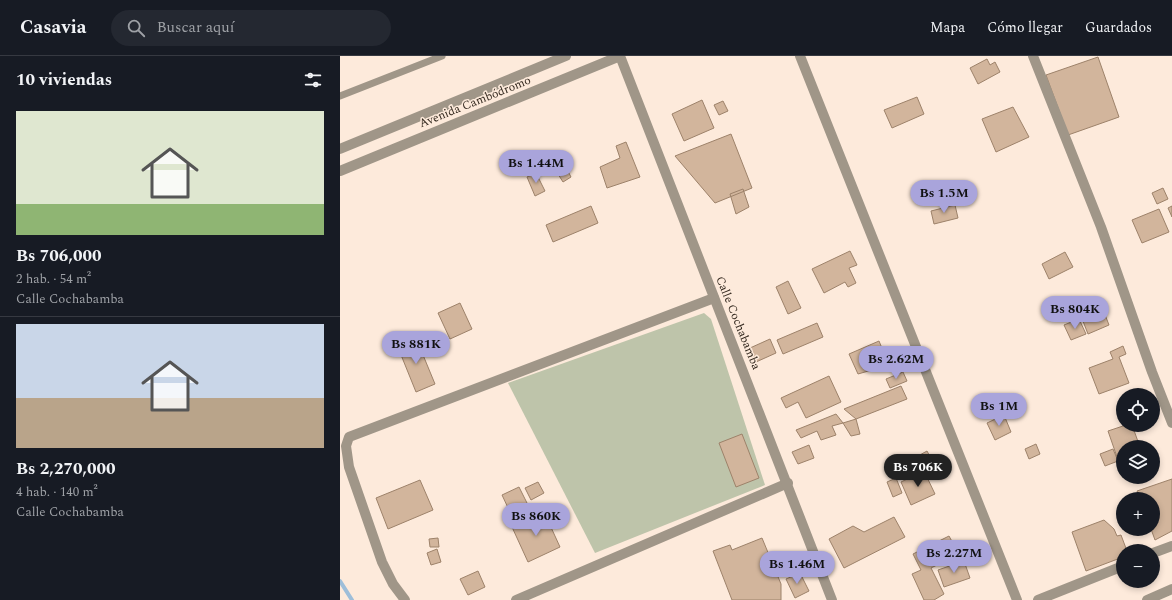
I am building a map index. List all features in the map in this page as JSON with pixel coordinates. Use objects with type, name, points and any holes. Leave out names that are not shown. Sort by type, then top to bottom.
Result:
[{"type":"street","name":"Avenida Cambódromo","points":[[340,149],[566,56]]},
{"type":"street","name":"Avenida Cambódromo","points":[[340,171],[620,56]]},
{"type":"street","name":"Calle Cochabamba","points":[[620,56],[788,483],[832,600]]},
{"type":"street","points":[[800,56],[1017,600]]},
{"type":"street","points":[[1033,56],[1102,227],[1152,372],[1172,423]]},
{"type":"street","points":[[404,600],[393,584],[379,555],[349,467],[346,446],[349,437],[714,298]]},
{"type":"street","points":[[516,600],[788,483]]},
{"type":"street","points":[[1160,551],[1172,546]]},
{"type":"street","points":[[1038,600],[1116,569]]},
{"type":"street","points":[[1148,600],[1172,589]]},
{"type":"lane","points":[[340,96],[442,56]]},
{"type":"green space","points":[[704,313],[711,319],[765,485],[595,553],[508,383]]},
{"type":"building","points":[[1098,57],[1119,117],[1068,135],[1046,75]]},
{"type":"building","points":[[987,59],[990,65],[995,62],[1000,72],[978,84],[970,68]]},
{"type":"building","points":[[917,97],[924,114],[892,128],[884,110]]},
{"type":"building","points":[[702,100],[714,128],[684,141],[672,114]]},
{"type":"building","points":[[723,101],[728,111],[719,115],[714,105]]},
{"type":"building","points":[[1013,107],[1029,137],[996,152],[982,119]]},
{"type":"building","points":[[731,134],[752,188],[715,203],[675,156]]},
{"type":"building","points":[[626,142],[640,177],[607,188],[600,167],[620,158],[616,146]]},
{"type":"building","points":[[562,160],[571,177],[563,182],[553,166]]},
{"type":"building","points":[[536,173],[545,191],[535,196],[527,177]]},
{"type":"building","points":[[1163,188],[1168,199],[1157,204],[1152,193]]},
{"type":"building","points":[[743,189],[749,207],[736,214],[730,194]]},
{"type":"building","points":[[955,205],[958,218],[934,224],[931,211]]},
{"type":"building","points":[[591,206],[598,223],[553,242],[546,225]]},
{"type":"building","points":[[1172,206],[1172,217],[1168,208]]},
{"type":"building","points":[[1159,209],[1169,232],[1142,243],[1132,220]]},
{"type":"building","points":[[850,251],[857,265],[849,268],[856,283],[848,287],[845,282],[824,293],[812,269]]},
{"type":"building","points":[[1065,252],[1073,267],[1049,279],[1042,264]]},
{"type":"building","points":[[788,281],[801,308],[788,314],[776,287]]},
{"type":"building","points":[[460,303],[472,329],[450,339],[438,313]]},
{"type":"building","points":[[1102,307],[1109,325],[1088,334],[1081,316]]},
{"type":"building","points":[[1079,319],[1086,334],[1071,340],[1064,325]]},
{"type":"building","points":[[817,323],[823,337],[783,354],[777,340]]},
{"type":"building","points":[[416,338],[435,384],[416,392],[397,345]]},
{"type":"building","points":[[770,339],[776,353],[756,362],[750,348]]},
{"type":"building","points":[[879,341],[889,365],[858,374],[849,354]]},
{"type":"building","points":[[1123,346],[1126,354],[1119,357],[1129,383],[1099,394],[1089,368],[1113,359],[1110,352]]},
{"type":"building","points":[[903,372],[907,381],[890,388],[886,379]]},
{"type":"building","points":[[829,376],[841,402],[806,418],[798,402],[786,408],[781,398]]},
{"type":"building","points":[[901,386],[907,399],[856,419],[844,409]]},
{"type":"building","points":[[836,414],[843,423],[832,426],[836,435],[821,440],[817,431],[801,438],[796,430]]},
{"type":"building","points":[[1004,415],[1011,432],[995,440],[987,423]]},
{"type":"building","points":[[856,419],[860,434],[851,436],[843,423]]},
{"type":"building","points":[[1116,428],[1116,432],[1135,432],[1137,440],[1116,440],[1116,454],[1108,431]]},
{"type":"building","points":[[742,434],[759,478],[736,487],[719,443]]},
{"type":"building","points":[[1036,444],[1040,454],[1029,459],[1025,449]]},
{"type":"building","points":[[809,445],[814,458],[798,464],[792,452]]},
{"type":"building","points":[[1113,449],[1116,456],[1116,462],[1105,466],[1100,454]]},
{"type":"building","points":[[927,451],[933,462],[914,472],[909,461]]},
{"type":"building","points":[[924,471],[935,494],[911,505],[901,482]]},
{"type":"building","points":[[896,478],[902,493],[893,497],[887,482]]},
{"type":"building","points":[[1172,479],[1172,531],[1155,540],[1154,536],[1160,536],[1160,492],[1137,491]]},
{"type":"building","points":[[420,480],[433,510],[388,529],[376,498]]},
{"type":"building","points":[[538,482],[544,493],[531,500],[525,488]]},
{"type":"building","points":[[519,487],[527,503],[510,512],[502,495]]},
{"type":"building","points":[[544,512],[560,547],[528,562],[512,527]]},
{"type":"building","points":[[894,517],[905,537],[844,568],[829,539],[853,526],[864,532]]},
{"type":"building","points":[[1104,520],[1114,529],[1116,536],[1121,536],[1124,544],[1116,544],[1116,560],[1086,571],[1072,532]]},
{"type":"building","points":[[949,536],[959,554],[931,568],[944,594],[934,600],[924,600],[912,574],[921,570],[913,554]]},
{"type":"building","points":[[438,538],[439,547],[430,547],[429,539]]},
{"type":"building","points":[[762,538],[781,584],[781,600],[732,600],[713,551],[730,545],[732,550]]},
{"type":"building","points":[[437,549],[441,562],[431,565],[427,553]]},
{"type":"building","points":[[964,561],[970,578],[944,587],[938,570]]},
{"type":"building","points":[[478,571],[485,587],[468,595],[460,579]]},
{"type":"building","points":[[800,573],[809,591],[795,598],[786,579]]},
{"type":"waterway","points":[[340,581],[352,600]]}]
